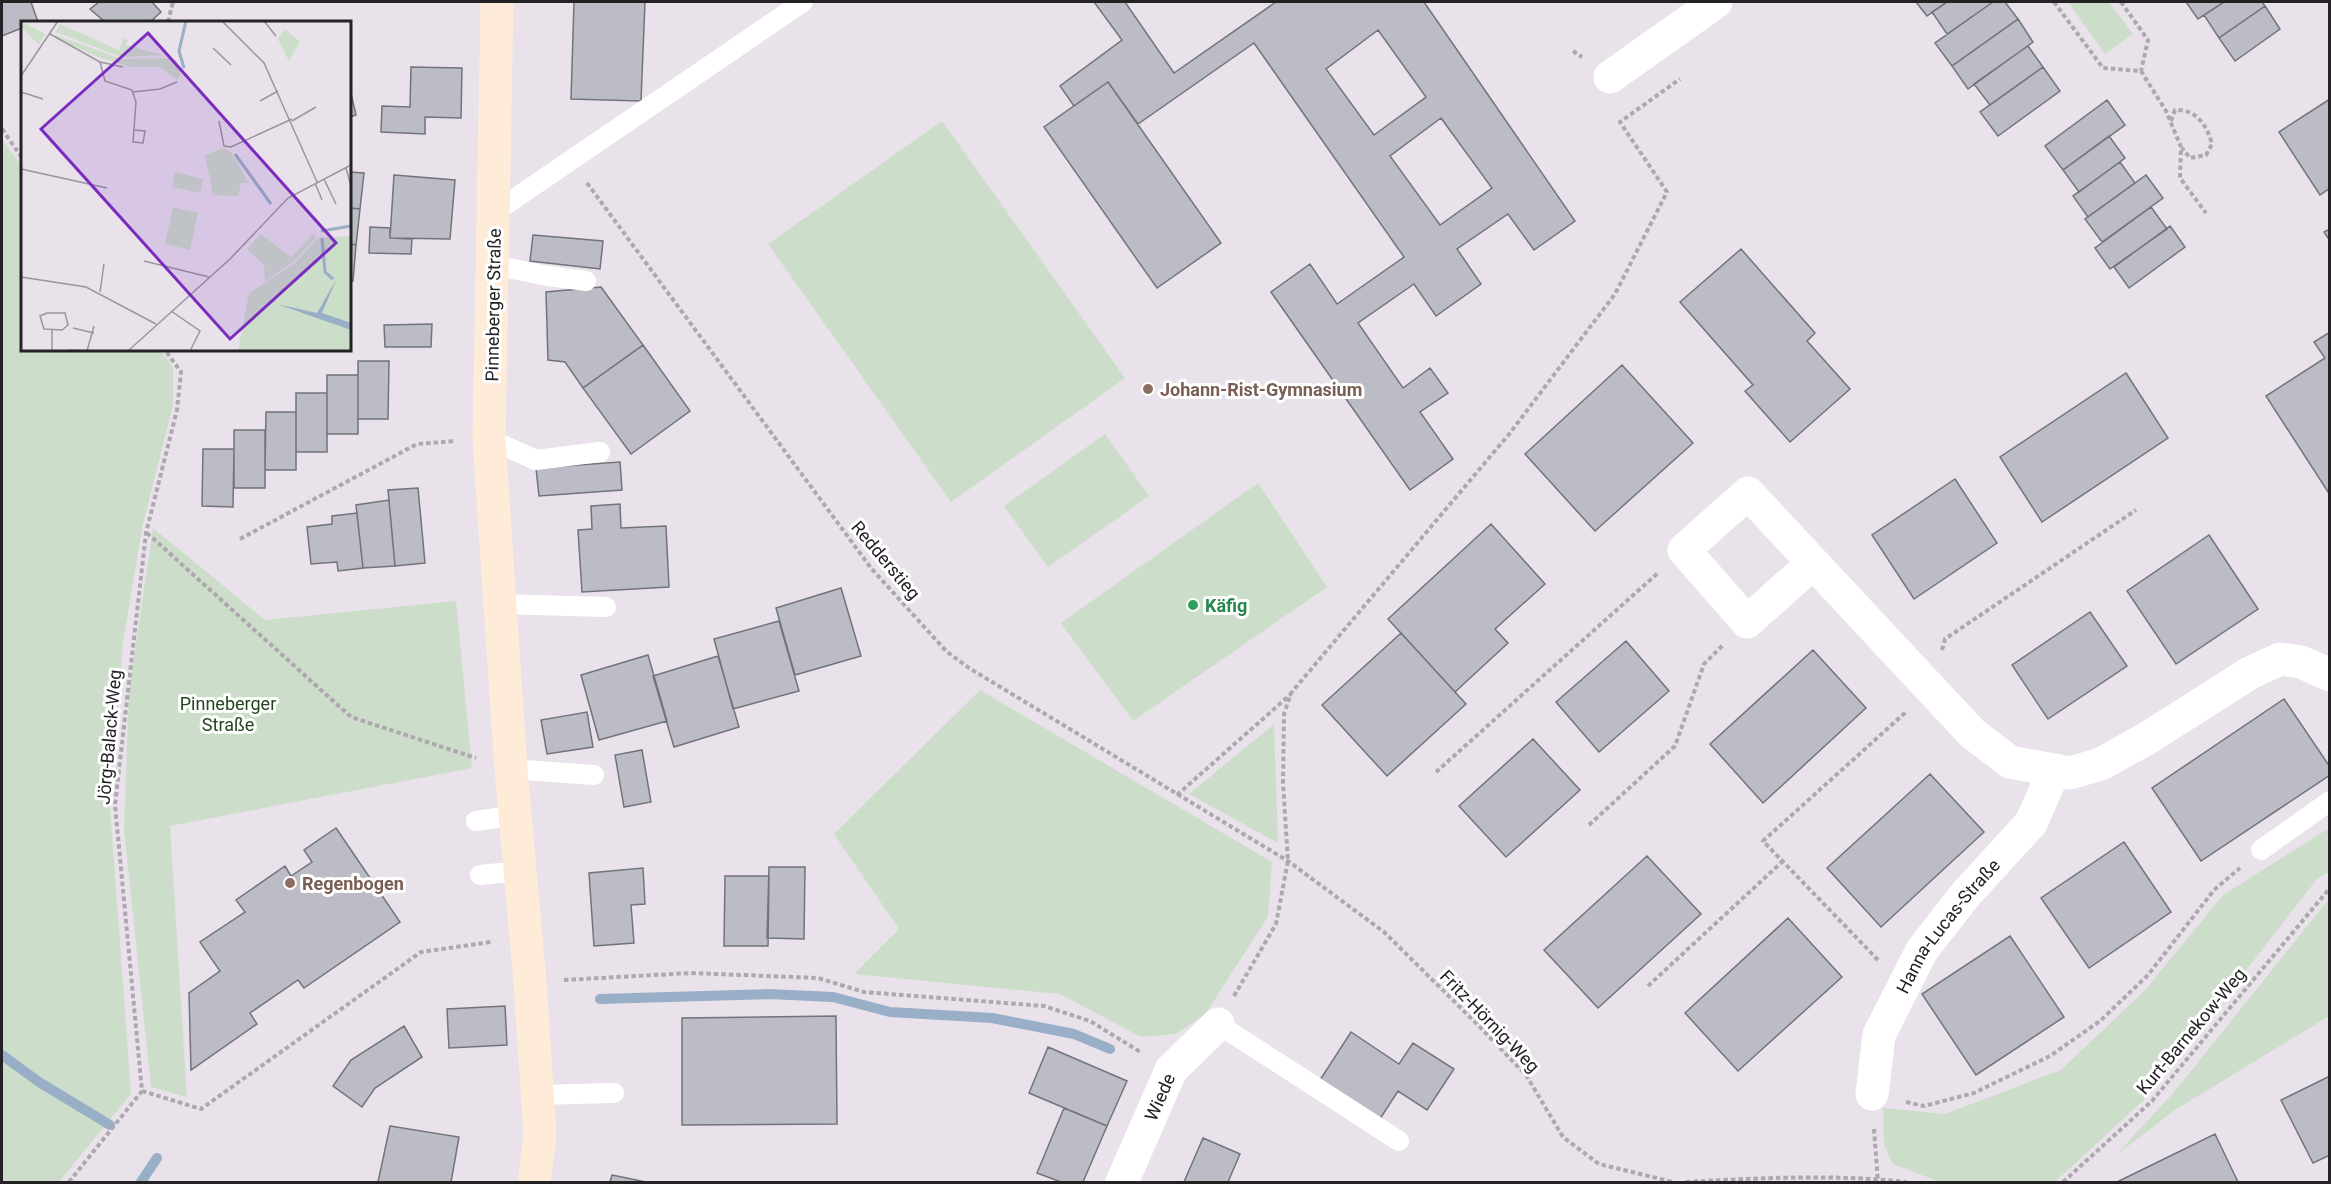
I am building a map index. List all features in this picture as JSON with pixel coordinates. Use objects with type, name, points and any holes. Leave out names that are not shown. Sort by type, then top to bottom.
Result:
[{"type":"main road","name":"Pinneberger Straße","points":[[497,2],[495,212],[489,439],[511,770],[530,982],[540,1135],[534,1182]]},
{"type":"street","points":[[1610,77],[1716,2]]},
{"type":"street","points":[[1813,563],[1747,622],[1684,550],[1748,493],[1972,733],[2010,762],[2070,773],[2101,764],[2146,739],[2250,673],[2280,659],[2301,662],[2330,675]]},
{"type":"street","name":"Hanna-Lucas-Straße","points":[[1872,1094],[1879,1035],[1922,950],[2031,822],[2054,771]]},
{"type":"street","name":"Wiede","points":[[1122,1182],[1171,1070],[1218,1024]]},
{"type":"lane","points":[[495,212],[803,2]]},
{"type":"lane","points":[[494,265],[586,281]]},
{"type":"lane","points":[[489,439],[536,460],[600,452]]},
{"type":"lane","points":[[500,604],[606,607]]},
{"type":"lane","points":[[511,770],[594,775]]},
{"type":"lane","points":[[2261,850],[2330,801]]},
{"type":"lane","points":[[476,821],[515,815]]},
{"type":"lane","points":[[480,875],[520,871]]},
{"type":"lane","points":[[1218,1024],[1399,1141]]},
{"type":"lane","points":[[537,1095],[614,1093]]},
{"type":"path","points":[[168,21],[173,2]]},
{"type":"path","points":[[2054,2],[2103,68],[2141,71]]},
{"type":"path","points":[[2121,2],[2148,40],[2141,71],[2171,122],[2181,147],[2190,158],[2206,155],[2212,144],[2209,132],[2199,119],[2187,110],[2175,110],[2171,122]]},
{"type":"path","points":[[1177,795],[1291,693],[1510,433],[1615,294],[1667,192],[1620,123],[1680,79]]},
{"type":"path","points":[[2,129],[21,157]]},
{"type":"path","points":[[2181,147],[2180,178],[2206,213]]},
{"type":"path","name":"Redderstieg","points":[[571,160],[871,568],[946,651],[969,668],[1288,861]]},
{"type":"path","name":"Jörg-Balack-Weg","points":[[142,1092],[115,805],[146,533],[177,410],[182,372],[166,351]]},
{"type":"path","points":[[240,539],[417,444],[489,439]]},
{"type":"path","points":[[1904,987],[1763,841],[1931,690],[1945,639],[2136,510]]},
{"type":"path","points":[[146,533],[351,717],[511,770]]},
{"type":"path","points":[[1436,772],[1684,550]]},
{"type":"path","points":[[1589,825],[1675,746],[1704,664],[1747,622]]},
{"type":"path","points":[[1218,1024],[1276,924],[1288,861],[1283,783],[1284,714],[1291,693]]},
{"type":"path","points":[[1878,1181],[1872,1094],[1924,1106],[1974,1093],[2050,1056],[2100,1021],[2148,975],[2214,890],[2261,850]]},
{"type":"path","name":"Fritz-Hörnig-Weg","points":[[1288,861],[1384,932],[1476,1023],[1526,1075],[1563,1137],[1599,1164],[1673,1182]]},
{"type":"path","points":[[1648,986],[1783,861]]},
{"type":"path","name":"Kurt-Barnekow-Weg","points":[[2063,1182],[2152,1101],[2330,888]]},
{"type":"path","points":[[69,1182],[142,1092],[201,1109],[421,952],[525,937]]},
{"type":"path","points":[[530,982],[692,973],[818,978],[864,992],[1044,1006],[1090,1021],[1171,1070]]},
{"type":"path","points":[[1686,1182],[1761,1178],[1906,1182]]},
{"type":"green space","points":[[2068,2],[2109,2],[2133,34],[2105,54]]},
{"type":"green space","points":[[942,121],[1125,378],[951,502],[768,244]]},
{"type":"green space","points":[[2,139],[21,166],[21,351],[161,351],[173,367],[173,405],[142,528],[123,642],[110,807],[131,1094],[59,1182],[2,1182]]},
{"type":"green space","points":[[1105,434],[1149,496],[1048,567],[1004,506]]},
{"type":"green space","name":"Käfig","points":[[1258,483],[1327,587],[1133,721],[1061,623]]},
{"type":"green space","name":"Pinneberger Straße","points":[[153,528],[265,620],[456,601],[472,768],[170,826],[187,1097],[151,1087],[124,829],[129,691]]},
{"type":"green space","points":[[980,690],[1272,862],[1268,916],[1205,1015],[1175,1034],[1141,1037],[1060,994],[854,974],[899,929],[834,834]]},
{"type":"green space","points":[[1274,724],[1278,843],[1189,794]]},
{"type":"green space","points":[[2329,828],[2329,872],[2317,879],[2148,1096],[2055,1182],[1940,1182],[1893,1164],[1884,1145],[1883,1108],[1945,1114],[2061,1070],[2146,989],[2223,895]]},
{"type":"green space","points":[[2329,899],[2329,1016],[2175,1110],[2115,1156],[2175,1091]]},
{"type":"building","points":[[2,2],[31,2],[38,21],[21,21],[21,28],[2,36]]},
{"type":"building","points":[[99,2],[152,2],[161,12],[151,21],[104,21],[90,9]]},
{"type":"building","points":[[574,2],[645,2],[641,101],[571,99]]},
{"type":"building","points":[[1094,2],[1125,2],[1174,73],[1276,2],[1424,2],[1575,221],[1534,250],[1508,214],[1457,249],[1481,284],[1436,316],[1414,284],[1358,323],[1403,388],[1430,368],[1448,393],[1420,412],[1453,459],[1410,490],[1271,292],[1310,264],[1337,304],[1404,257],[1254,43],[1138,124],[1108,82],[1074,106],[1060,86],[1122,40]],"holes":[[[1378,30],[1426,97],[1374,135],[1326,69]],[[1441,118],[1492,188],[1440,225],[1390,156]]]},
{"type":"building","points":[[1916,2],[1947,2],[1927,16]]},
{"type":"building","points":[[1947,2],[1993,2],[1947,34],[1932,12]]},
{"type":"building","points":[[1993,2],[2005,2],[2018,19],[1952,66],[1935,43]]},
{"type":"building","points":[[2186,2],[2224,2],[2198,19]]},
{"type":"building","points":[[2224,2],[2262,2],[2265,6],[2219,38],[2204,15]]},
{"type":"building","points":[[2265,6],[2280,29],[2235,61],[2219,38]]},
{"type":"building","points":[[2018,19],[2033,42],[1968,89],[1952,66]]},
{"type":"building","points":[[2028,46],[2043,67],[1990,105],[1974,84]]},
{"type":"building","points":[[411,67],[462,68],[461,118],[425,117],[425,134],[381,132],[382,106],[410,107]]},
{"type":"building","points":[[2043,67],[2060,91],[1998,136],[1980,112]]},
{"type":"building","points":[[1108,82],[1221,243],[1157,288],[1044,127]]},
{"type":"building","points":[[351,93],[356,115],[351,117]]},
{"type":"building","points":[[2330,99],[2330,188],[2320,195],[2279,132]]},
{"type":"building","points":[[2107,100],[2125,125],[2063,170],[2045,146]]},
{"type":"building","points":[[2109,136],[2125,158],[2079,192],[2063,170]]},
{"type":"building","points":[[2120,162],[2135,183],[2088,217],[2073,196]]},
{"type":"building","points":[[351,172],[364,173],[360,209],[351,208]]},
{"type":"building","points":[[394,175],[455,180],[450,239],[390,238]]},
{"type":"building","points":[[2146,175],[2163,198],[2102,242],[2085,219]]},
{"type":"building","points":[[2151,207],[2167,229],[2110,269],[2095,248]]},
{"type":"building","points":[[351,208],[360,209],[356,245],[351,244]]},
{"type":"building","points":[[2170,226],[2185,247],[2129,288],[2114,267]]},
{"type":"building","points":[[370,227],[390,228],[390,238],[412,239],[411,254],[369,253]]},
{"type":"building","points":[[2330,229],[2330,241],[2324,232]]},
{"type":"building","points":[[533,235],[603,241],[600,269],[530,261]]},
{"type":"building","points":[[351,244],[356,245],[353,281],[351,281]]},
{"type":"building","points":[[1741,249],[1815,333],[1807,341],[1850,389],[1790,442],[1745,391],[1753,385],[1680,302]]},
{"type":"building","points":[[601,287],[643,345],[583,388],[565,362],[548,360],[546,292]]},
{"type":"building","points":[[432,324],[431,347],[385,347],[384,325]]},
{"type":"building","points":[[2330,332],[2330,495],[2266,396],[2325,358],[2314,342]]},
{"type":"building","points":[[643,345],[690,411],[631,454],[583,388]]},
{"type":"building","points":[[358,361],[389,361],[388,419],[358,419]]},
{"type":"building","points":[[1622,365],[1693,443],[1595,531],[1525,454]]},
{"type":"building","points":[[2126,373],[2168,438],[2042,522],[2000,457]]},
{"type":"building","points":[[327,375],[358,375],[358,434],[327,434]]},
{"type":"building","points":[[296,393],[327,393],[327,452],[296,452]]},
{"type":"building","points":[[266,412],[296,412],[296,470],[265,470]]},
{"type":"building","points":[[234,430],[265,430],[265,488],[234,488]]},
{"type":"building","points":[[203,449],[234,449],[233,507],[202,506]]},
{"type":"building","points":[[620,462],[622,490],[539,496],[536,468]]},
{"type":"building","points":[[1955,479],[1997,543],[1914,599],[1872,535]]},
{"type":"building","points":[[418,488],[425,563],[395,566],[388,490]]},
{"type":"building","points":[[389,500],[395,566],[363,568],[356,505]]},
{"type":"building","points":[[620,504],[621,528],[666,526],[669,587],[582,592],[578,530],[592,529],[591,506]]},
{"type":"building","points":[[357,513],[363,568],[338,571],[337,562],[311,564],[307,527],[332,524],[332,516]]},
{"type":"building","points":[[1491,524],[1545,584],[1495,629],[1508,643],[1455,692],[1388,619]]},
{"type":"building","points":[[2209,535],[2258,609],[2176,664],[2127,591]]},
{"type":"building","points":[[841,588],[861,656],[795,675],[776,608]]},
{"type":"building","points":[[2090,612],[2127,666],[2048,719],[2012,665]]},
{"type":"building","points":[[779,621],[799,691],[733,709],[714,639]]},
{"type":"building","points":[[1401,633],[1466,704],[1387,776],[1322,705]]},
{"type":"building","points":[[1626,641],[1669,691],[1599,752],[1556,702]]},
{"type":"building","points":[[1813,650],[1866,708],[1763,803],[1710,744]]},
{"type":"building","points":[[648,655],[667,721],[599,740],[581,675]]},
{"type":"building","points":[[718,656],[739,727],[674,747],[653,676]]},
{"type":"building","points":[[2284,699],[2330,767],[2330,775],[2201,861],[2152,788]]},
{"type":"building","points":[[587,712],[593,747],[547,754],[541,720]]},
{"type":"building","points":[[1533,739],[1580,790],[1506,857],[1459,806]]},
{"type":"building","points":[[642,750],[651,802],[624,807],[615,755]]},
{"type":"building","points":[[1930,774],[1984,832],[1881,927],[1827,868]]},
{"type":"building","points":[[336,828],[400,922],[304,988],[298,980],[250,1013],[257,1024],[191,1070],[189,993],[220,971],[200,942],[245,912],[236,900],[285,866],[291,876],[312,862],[304,850]]},
{"type":"building","points":[[2124,842],[2171,912],[2089,968],[2041,898]]},
{"type":"building","points":[[1647,856],[1701,914],[1598,1008],[1544,950]]},
{"type":"building","points":[[769,867],[805,867],[804,939],[767,938]]},
{"type":"building","points":[[643,868],[645,904],[631,905],[634,943],[594,946],[589,873]]},
{"type":"building","points":[[725,876],[769,876],[768,946],[724,946]]},
{"type":"building","points":[[1788,918],[1842,977],[1738,1071],[1685,1013]]},
{"type":"building","points":[[2010,936],[2064,1017],[1976,1075],[1922,994]]},
{"type":"building","points":[[505,1006],[507,1045],[449,1048],[447,1009]]},
{"type":"building","points":[[836,1016],[837,1124],[682,1125],[682,1018]]},
{"type":"building","points":[[404,1026],[422,1057],[375,1088],[362,1107],[333,1086],[351,1060]]},
{"type":"building","points":[[1351,1032],[1399,1064],[1413,1043],[1454,1069],[1427,1110],[1398,1091],[1380,1119],[1320,1080]]},
{"type":"building","points":[[1048,1047],[1127,1081],[1107,1126],[1029,1093]]},
{"type":"building","points":[[2330,1076],[2330,1155],[2313,1163],[2281,1100]]},
{"type":"building","points":[[1064,1108],[1107,1126],[1083,1182],[1061,1182],[1037,1173]]},
{"type":"building","points":[[390,1126],[459,1137],[451,1182],[378,1182]]},
{"type":"building","points":[[2215,1134],[2238,1182],[2117,1182]]},
{"type":"building","points":[[1203,1138],[1240,1154],[1228,1182],[1184,1182]]},
{"type":"building","points":[[612,1175],[646,1182],[610,1182]]},
{"type":"waterway","points":[[600,999],[769,994],[833,997],[890,1012],[992,1018],[1074,1034],[1110,1049]]},
{"type":"waterway","points":[[2,1055],[39,1082],[110,1125]]},
{"type":"waterway","points":[[141,1182],[157,1158]]},
{"type":"place","name":"Johann-Rist-Gymnasium","points":[[1148,389]]},
{"type":"place","name":"Käfig","points":[[1193,605]]},
{"type":"place","name":"Regenbogen","points":[[290,883]]}]
